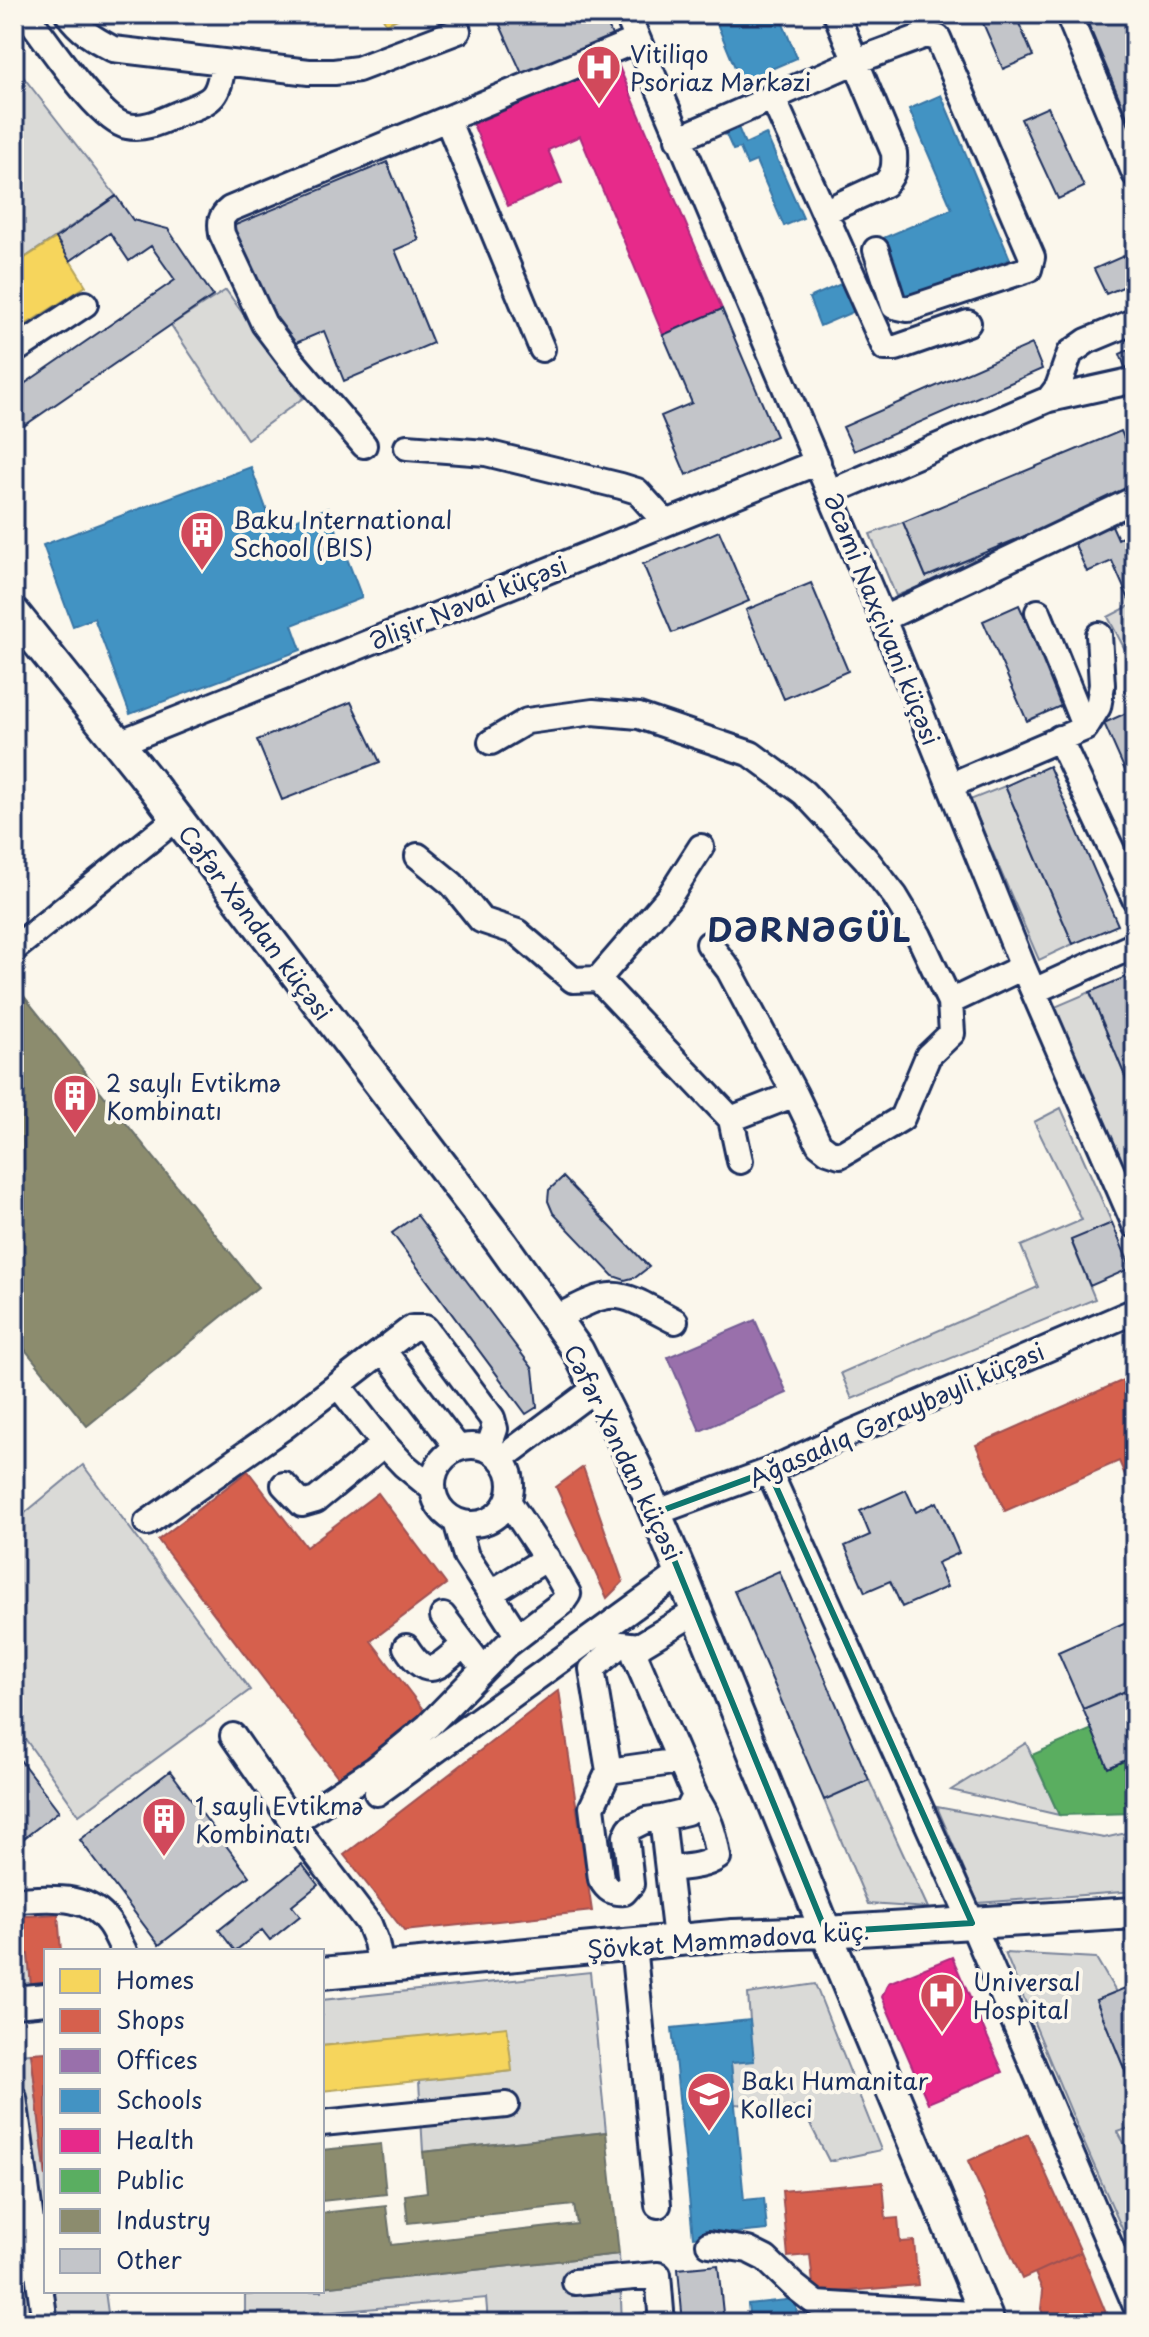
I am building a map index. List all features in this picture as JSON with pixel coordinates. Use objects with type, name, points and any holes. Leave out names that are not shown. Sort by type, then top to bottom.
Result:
[{"type":"main road","name":"Cəfər Xəndan küçəsi","points":[[14,613],[177,818],[492,1231],[578,1351],[636,1467],[681,1573],[987,2319]]},
{"type":"main road","name":"Şövkət Məmmədova küç.","points":[[324,1973],[676,1939],[1135,1913]]},
{"type":"main road","points":[[14,2002],[44,1999]]},
{"type":"street","points":[[26,14],[99,109],[124,126],[144,128],[211,100],[220,84],[223,63]]},
{"type":"street","points":[[68,14],[78,28],[113,49],[309,72],[358,69],[458,31]]},
{"type":"street","name":"Əcəmi Naxçivani küçəsi","points":[[627,14],[831,492],[1023,967],[1135,1225]]},
{"type":"street","points":[[824,212],[885,184],[895,165],[894,153],[836,14]]},
{"type":"street","points":[[1068,14],[1135,174]]},
{"type":"street","points":[[678,139],[772,96],[926,35],[936,25]]},
{"type":"street","points":[[876,250],[894,306],[901,309],[1029,269],[1031,264],[1032,257],[938,38],[936,25]]},
{"type":"street","points":[[364,445],[264,324],[222,234],[220,223],[223,215],[230,209],[637,40]]},
{"type":"street","points":[[772,96],[885,348],[896,348],[968,323]]},
{"type":"street","points":[[447,119],[542,349]]},
{"type":"street","points":[[14,351],[85,304]]},
{"type":"street","points":[[1049,399],[1058,387],[1070,353],[1087,341],[1135,321]]},
{"type":"street","points":[[831,492],[1049,399],[1135,380]]},
{"type":"street","points":[[407,447],[486,453],[621,486],[637,491],[666,523]]},
{"type":"street","name":"Əlişir Nəvai küçəsi","points":[[119,743],[818,462]]},
{"type":"street","points":[[883,619],[1135,499]]},
{"type":"street","points":[[1038,612],[1085,728]]},
{"type":"street","points":[[951,785],[1085,728],[1098,707],[1102,685],[1099,635]]},
{"type":"street","points":[[491,742],[527,721],[593,712],[639,716],[751,754],[804,793],[866,859],[895,896],[919,936],[950,1002],[952,1033],[928,1056],[902,1118],[840,1155],[819,1144],[729,970],[709,944]]},
{"type":"street","points":[[1059,738],[1135,899]]},
{"type":"street","points":[[16,944],[177,818]]},
{"type":"street","points":[[418,856],[452,884],[481,920],[517,932],[573,980],[598,979],[669,897],[701,847]]},
{"type":"street","points":[[1034,991],[1135,945]]},
{"type":"street","points":[[950,1002],[1023,967]]},
{"type":"street","points":[[598,979],[731,1119],[740,1161]]},
{"type":"street","points":[[731,1119],[795,1094]]},
{"type":"street","points":[[556,1318],[592,1299],[625,1295],[675,1321]]},
{"type":"street","name":"Ağasadıq Gəraybəyli küçəsi","points":[[655,1513],[769,1471],[1135,1311]]},
{"type":"street","points":[[147,1523],[281,1429],[412,1328],[425,1328],[492,1418],[495,1454]]},
{"type":"street","points":[[383,1350],[458,1448]]},
{"type":"street","points":[[338,1385],[384,1444],[433,1489],[441,1508],[456,1521],[476,1524],[496,1517],[508,1501],[511,1481],[509,1471],[495,1454],[478,1446],[458,1448],[442,1460],[433,1489]]},
{"type":"street","points":[[495,1454],[596,1388]]},
{"type":"street","points":[[284,1485],[302,1504],[308,1504],[384,1444]]},
{"type":"street","points":[[769,1471],[972,1923],[1134,2296]]},
{"type":"street","points":[[293,1823],[375,1769],[428,1726],[518,1636],[562,1603],[568,1594],[508,1501]]},
{"type":"street","points":[[456,1521],[466,1556],[518,1636]]},
{"type":"street","points":[[491,1593],[547,1558]]},
{"type":"street","points":[[377,1793],[681,1573]]},
{"type":"street","points":[[668,1869],[701,1865],[718,1857],[709,1817],[695,1796],[635,1656],[639,1646],[697,1611]]},
{"type":"street","points":[[443,1616],[483,1669]]},
{"type":"street","points":[[639,1646],[621,1644],[592,1669],[609,1771],[592,1807],[601,1879],[606,1889],[614,1893],[624,1892],[631,1884],[626,1836],[630,1828],[646,1820],[687,1812],[695,1796]]},
{"type":"street","points":[[406,1647],[415,1661],[433,1668],[464,1645]]},
{"type":"street","points":[[233,1736],[369,1924],[381,1967]]},
{"type":"street","points":[[609,1771],[680,1761]]},
{"type":"street","points":[[662,1818],[676,1939]]},
{"type":"street","points":[[14,1900],[54,1899],[87,1904],[111,1924],[123,1949]]},
{"type":"street","points":[[633,1944],[658,2205]]},
{"type":"street","points":[[14,2098],[45,2323]]},
{"type":"street","points":[[324,2123],[506,2105]]},
{"type":"street","points":[[709,2244],[748,2250],[766,2259],[817,2304],[987,2319]]},
{"type":"street","points":[[575,2282],[658,2275],[662,2323]]},
{"type":"highlighted area","points":[[769,1471],[972,1923],[826,1932],[655,1513]]},
{"type":"shaded area","points":[[14,65],[116,196],[14,265]]},
{"type":"shaded area","points":[[226,290],[303,398],[247,439],[171,325]]},
{"type":"shaded area","points":[[903,522],[926,577],[973,558],[976,563],[896,596],[870,534]]},
{"type":"shaded area","points":[[1131,605],[1135,613],[1135,669],[1108,617]]},
{"type":"shaded area","points":[[1005,786],[1073,944],[1039,960],[970,800]]},
{"type":"shaded area","points":[[1090,992],[1135,1100],[1135,1195],[1055,1007]]},
{"type":"shaded area","points":[[1061,1108],[1112,1223],[1071,1241],[1095,1299],[852,1399],[841,1373],[1038,1287],[1021,1246],[1082,1220],[1034,1122]]},
{"type":"shaded area","points":[[83,1465],[250,1690],[79,1815],[14,1723],[14,1522]]},
{"type":"shaded area","points":[[1026,1743],[1059,1815],[951,1790]]},
{"type":"shaded area","points":[[869,1780],[928,1908],[868,1904],[824,1800]]},
{"type":"shaded area","points":[[937,1807],[1104,1838],[1135,1831],[1135,1891],[978,1903]]},
{"type":"shaded area","points":[[1005,1953],[1096,1958],[1116,1992],[1096,2000],[1135,2095],[1135,2126],[1118,2132],[1135,2163],[1135,2258],[1085,2145]]},
{"type":"shaded area","points":[[28,1954],[31,1985],[14,1987],[14,1955]]},
{"type":"shaded area","points":[[590,1972],[606,2132],[423,2152],[419,2081],[511,2071],[507,2028],[324,2046],[324,2000]]},
{"type":"shaded area","points":[[815,1984],[881,2150],[829,2161],[802,2108],[734,2104],[731,2063],[753,2060],[748,1994]]},
{"type":"shaded area","points":[[31,2053],[44,2160],[44,2293],[105,2293],[109,2320],[21,2323],[14,2252],[14,2054]]},
{"type":"shaded area","points":[[619,2254],[622,2323],[590,2323],[588,2312],[488,2322],[486,2298],[245,2320],[245,2295],[324,2293],[324,2287]]},
{"type":"building: Homes","points":[[381,14],[409,14],[386,24]]},
{"type":"building: Homes","points":[[56,238],[86,286],[14,332],[14,265]]},
{"type":"building: Homes","points":[[507,2027],[512,2071],[324,2091],[324,2046]]},
{"type":"building: Shops","points":[[1135,1375],[1135,1498],[1119,1461],[1005,1511],[976,1445]]},
{"type":"building: Shops","points":[[583,1467],[623,1582],[607,1598],[556,1487]]},
{"type":"building: Shops","points":[[248,1471],[306,1547],[378,1493],[446,1584],[371,1641],[431,1720],[345,1786],[158,1540]]},
{"type":"building: Shops","points":[[559,1690],[592,1911],[404,1931],[344,1855]]},
{"type":"building: Shops","points":[[58,1914],[61,1949],[44,1949],[44,1984],[31,1985],[28,1954],[14,1955],[14,1917]]},
{"type":"building: Shops","points":[[44,2052],[44,2160],[31,2053]]},
{"type":"building: Shops","points":[[1028,2134],[1081,2252],[1022,2279],[968,2161]]},
{"type":"building: Shops","points":[[883,2182],[886,2219],[898,2218],[900,2242],[914,2241],[918,2285],[814,2294],[810,2255],[788,2257],[782,2191]]},
{"type":"building: Shops","points":[[1081,2252],[1110,2323],[1046,2323],[1041,2309],[1043,2291],[1035,2273]]},
{"type":"building: Offices","points":[[755,1320],[787,1393],[700,1431],[668,1357]]},
{"type":"building: Schools","points":[[713,14],[779,14],[797,58],[741,82]]},
{"type":"building: Schools","points":[[941,95],[1010,259],[907,302],[881,239],[952,209],[909,109]]},
{"type":"building: Schools","points":[[737,125],[745,144],[766,134],[803,218],[784,226],[756,161],[747,165],[740,148],[733,150],[724,130]]},
{"type":"building: Schools","points":[[843,283],[855,311],[820,326],[809,298]]},
{"type":"building: Schools","name":"Baku International School (BIS)","points":[[251,467],[273,528],[328,508],[362,598],[292,625],[301,650],[130,714],[94,618],[73,626],[43,545]]},
{"type":"building: Schools","points":[[750,2020],[754,2061],[731,2063],[744,2200],[764,2198],[767,2230],[693,2237],[672,2028]]},
{"type":"building: Schools","points":[[795,2299],[798,2323],[750,2323],[748,2304]]},
{"type":"building: Health","points":[[617,62],[722,309],[663,335],[580,136],[548,150],[562,183],[508,206],[473,124]]},
{"type":"building: Health","name":"Universal Hospital","points":[[952,1957],[1003,2072],[928,2103],[882,1997],[888,1983]]},
{"type":"building: Public","points":[[1092,1729],[1108,1768],[1135,1756],[1135,1813],[1059,1815],[1032,1755]]},
{"type":"building: Industry","name":"2 saylı Evtikmə Kombinatı","points":[[14,984],[258,1287],[87,1426],[14,1336]]},
{"type":"building: Industry","points":[[606,2132],[619,2254],[324,2287],[324,2213],[386,2206],[391,2245],[577,2224],[574,2205],[408,2223],[405,2195],[427,2192],[423,2152]]},
{"type":"building: Industry","points":[[381,2144],[386,2194],[324,2201],[324,2150]]},
{"type":"building: Other","points":[[495,14],[603,14],[614,40],[524,78]]},
{"type":"building: Other","points":[[979,14],[1015,14],[1033,56],[1003,69]]},
{"type":"building: Other","points":[[1084,14],[1131,14],[1135,22],[1135,136]]},
{"type":"building: Other","points":[[1048,107],[1084,187],[1058,199],[1021,119]]},
{"type":"building: Other","points":[[387,162],[419,240],[395,250],[433,343],[344,381],[324,331],[284,348],[233,226]]},
{"type":"building: Other","points":[[116,196],[133,220],[168,229],[213,296],[18,430],[14,423],[14,391],[175,280],[151,246],[129,261],[110,233],[70,261],[56,238]]},
{"type":"building: Other","points":[[1135,251],[1135,282],[1106,294],[1094,269]]},
{"type":"building: Other","points":[[722,309],[776,436],[686,475],[661,416],[692,403],[663,335]]},
{"type":"building: Other","points":[[1032,344],[1042,369],[854,451],[843,427]]},
{"type":"building: Other","points":[[1135,347],[1135,368],[1127,372],[1120,354]]},
{"type":"building: Other","points":[[1121,431],[1135,464],[1135,490],[926,577],[903,522]]},
{"type":"building: Other","points":[[1110,521],[1118,539],[1129,534],[1135,548],[1135,613],[1112,561],[1087,572],[1072,538]]},
{"type":"building: Other","points":[[719,531],[749,601],[672,633],[643,564]]},
{"type":"building: Other","points":[[811,583],[848,671],[784,699],[746,610]]},
{"type":"building: Other","points":[[1019,605],[1063,705],[1027,721],[983,621]]},
{"type":"building: Other","points":[[351,702],[380,762],[282,800],[257,740]]},
{"type":"building: Other","points":[[1135,709],[1135,793],[1104,723]]},
{"type":"building: Other","points":[[1049,766],[1118,925],[1073,944],[1005,786]]},
{"type":"building: Other","points":[[1135,973],[1135,1100],[1090,992]]},
{"type":"building: Other","points":[[563,1177],[649,1267],[636,1277],[625,1280],[613,1276],[553,1213],[548,1201],[549,1190]]},
{"type":"building: Other","points":[[417,1215],[533,1369],[537,1407],[526,1414],[392,1233]]},
{"type":"building: Other","points":[[1112,1223],[1131,1268],[1090,1286],[1071,1240]]},
{"type":"building: Other","points":[[906,1490],[916,1512],[937,1502],[959,1553],[937,1563],[947,1587],[902,1607],[890,1581],[865,1592],[845,1546],[870,1535],[860,1511]]},
{"type":"building: Other","points":[[779,1571],[869,1780],[824,1800],[734,1591]]},
{"type":"building: Other","points":[[1135,1618],[1135,1687],[1083,1709],[1058,1652]]},
{"type":"building: Other","points":[[1135,1687],[1135,1756],[1108,1768],[1083,1709]]},
{"type":"building: Other","points":[[14,1752],[59,1811],[14,1846]]},
{"type":"building: Other","name":"1 saylı Evtikmə Kombinatı","points":[[170,1771],[249,1876],[159,1945],[80,1840]]},
{"type":"building: Other","points":[[302,1864],[318,1885],[292,1906],[300,1916],[270,1940],[262,1930],[233,1949],[219,1930]]},
{"type":"building: Other","points":[[1135,1984],[1135,2095],[1096,2000]]},
{"type":"building: Other","points":[[14,2252],[21,2323],[14,2323]]},
{"type":"building: Other","points":[[718,2265],[724,2323],[683,2323],[678,2269]]},
{"type":"place","name":"Vitiliqo Psoriaz Mərkəzi","points":[[599,106]]},
{"type":"place","name":"Baku International School (BIS)","points":[[202,572]]},
{"type":"place","name":"2 saylı Evtikmə Kombinatı","points":[[75,1135]]},
{"type":"place","name":"1 saylı Evtikmə Kombinatı","points":[[164,1858]]},
{"type":"place","name":"Universal Hospital","points":[[942,2034]]},
{"type":"place","name":"Bakı Humanitar Kolleci","points":[[709,2133]]},
{"type":"district","name":"DƏRNƏGÜL","points":[[810,929]]}]
